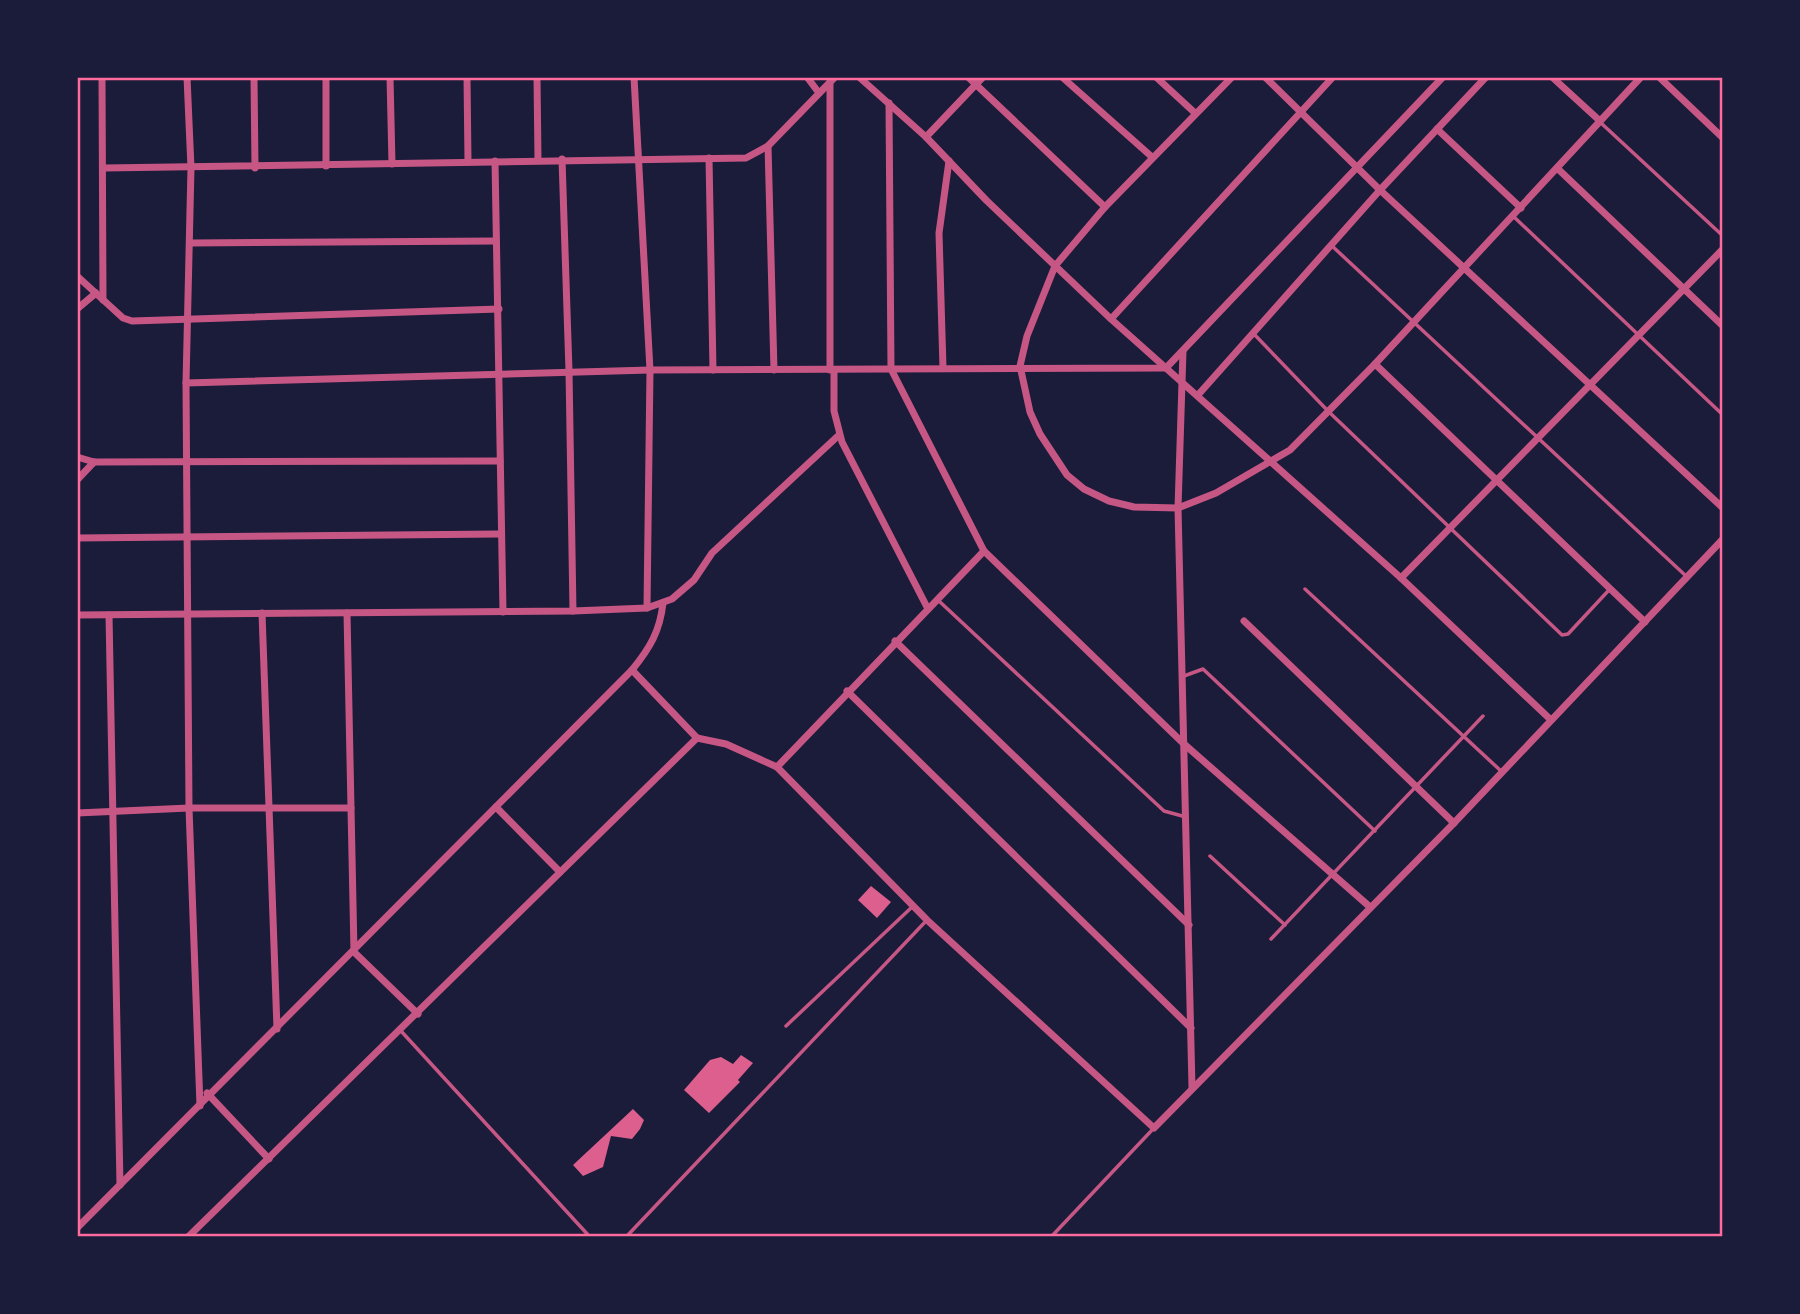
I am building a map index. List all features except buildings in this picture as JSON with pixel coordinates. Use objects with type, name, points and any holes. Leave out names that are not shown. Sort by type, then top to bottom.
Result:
[{"type":"street","points":[[102,77],[103,300]]},
{"type":"street","points":[[187,77],[191,168],[186,383],[189,808],[200,1106]]},
{"type":"street","points":[[254,77],[255,168]]},
{"type":"street","points":[[326,77],[326,166]]},
{"type":"street","points":[[390,77],[393,164]]},
{"type":"street","points":[[467,77],[468,162]]},
{"type":"street","points":[[537,77],[538,160]]},
{"type":"street","points":[[634,77],[650,370],[647,608]]},
{"type":"street","points":[[807,77],[819,93]]},
{"type":"street","points":[[859,77],[926,137],[1111,319],[1401,578],[1551,720]]},
{"type":"street","points":[[968,77],[1105,206]]},
{"type":"street","points":[[926,137],[983,77]]},
{"type":"street","points":[[1062,77],[1152,157]]},
{"type":"street","points":[[1156,77],[1195,113]]},
{"type":"street","points":[[1231,77],[1105,206],[1055,266],[1035,312],[1020,366],[1030,412],[1067,475],[1084,489],[1110,501],[1134,507],[1178,508],[1216,493],[1290,450],[1375,364],[1641,77]]},
{"type":"street","points":[[1265,77],[1380,190],[1723,508]]},
{"type":"street","points":[[1111,319],[1333,77]]},
{"type":"street","points":[[186,383],[569,371],[1020,366],[1166,368],[1443,77]]},
{"type":"street","points":[[1198,395],[1380,190],[1486,77]]},
{"type":"street","points":[[1552,77],[1600,121]]},
{"type":"street","points":[[1659,77],[1723,138]]},
{"type":"street","points":[[104,168],[255,168],[639,157],[746,158],[768,146],[832,80]]},
{"type":"street","points":[[832,80],[834,411],[839,435],[928,609]]},
{"type":"street","points":[[889,103],[891,369],[984,551],[1184,744],[1370,907]]},
{"type":"street","points":[[1437,129],[1521,208]]},
{"type":"street","points":[[768,146],[774,370]]},
{"type":"street","points":[[709,158],[713,370]]},
{"type":"street","points":[[562,159],[573,611]]},
{"type":"street","points":[[495,161],[500,373],[499,534],[503,612]]},
{"type":"street","points":[[943,368],[939,233],[949,161]]},
{"type":"street","points":[[1557,168],[1723,326]]},
{"type":"street","points":[[191,243],[496,242]]},
{"type":"street","points":[[1401,578],[1723,249]]},
{"type":"street","points":[[77,276],[127,321],[499,309]]},
{"type":"street","points":[[77,309],[96,293]]},
{"type":"street","points":[[1183,351],[1178,508],[1192,1087]]},
{"type":"street","points":[[1375,364],[1645,622]]},
{"type":"street","points":[[77,615],[503,612],[647,608],[663,603],[685,590],[712,553],[839,435]]},
{"type":"street","points":[[77,457],[94,462],[500,461]]},
{"type":"street","points":[[77,480],[94,462]]},
{"type":"street","points":[[77,538],[499,534]]},
{"type":"street","points":[[632,670],[697,738],[726,744],[777,766],[927,920],[1154,1128],[1454,823],[1723,539]]},
{"type":"street","points":[[777,766],[984,551]]},
{"type":"street","points":[[77,1228],[632,670],[661,627],[663,603]]},
{"type":"street","points":[[262,613],[277,1029]]},
{"type":"street","points":[[346,613],[354,952],[418,1014]]},
{"type":"street","points":[[109,615],[120,1185]]},
{"type":"street","points":[[1244,621],[1454,823]]},
{"type":"street","points":[[895,641],[1189,925]]},
{"type":"street","points":[[847,691],[1191,1028]]},
{"type":"street","points":[[188,1237],[697,738]]},
{"type":"street","points":[[496,807],[560,872]]},
{"type":"street","points":[[77,813],[189,808],[351,808]]},
{"type":"street","points":[[199,1088],[211,1095],[269,1159]]},
{"type":"lane","points":[[1600,121],[1723,236]]},
{"type":"lane","points":[[1513,216],[1723,415]]},
{"type":"lane","points":[[1331,245],[1687,578]]},
{"type":"lane","points":[[1253,333],[1328,411],[1562,635],[1568,634],[1610,590]]},
{"type":"lane","points":[[1305,589],[1502,772]]},
{"type":"lane","points":[[937,599],[1164,811],[1186,817]]},
{"type":"lane","points":[[1182,677],[1203,669],[1375,831]]},
{"type":"lane","points":[[1271,939],[1418,788],[1483,716]]},
{"type":"lane","points":[[1210,856],[1285,925]]},
{"type":"lane","points":[[786,1026],[913,905]]},
{"type":"lane","points":[[626,1237],[927,920]]},
{"type":"lane","points":[[401,1031],[590,1237]]},
{"type":"lane","points":[[1051,1237],[1154,1128]]}]
